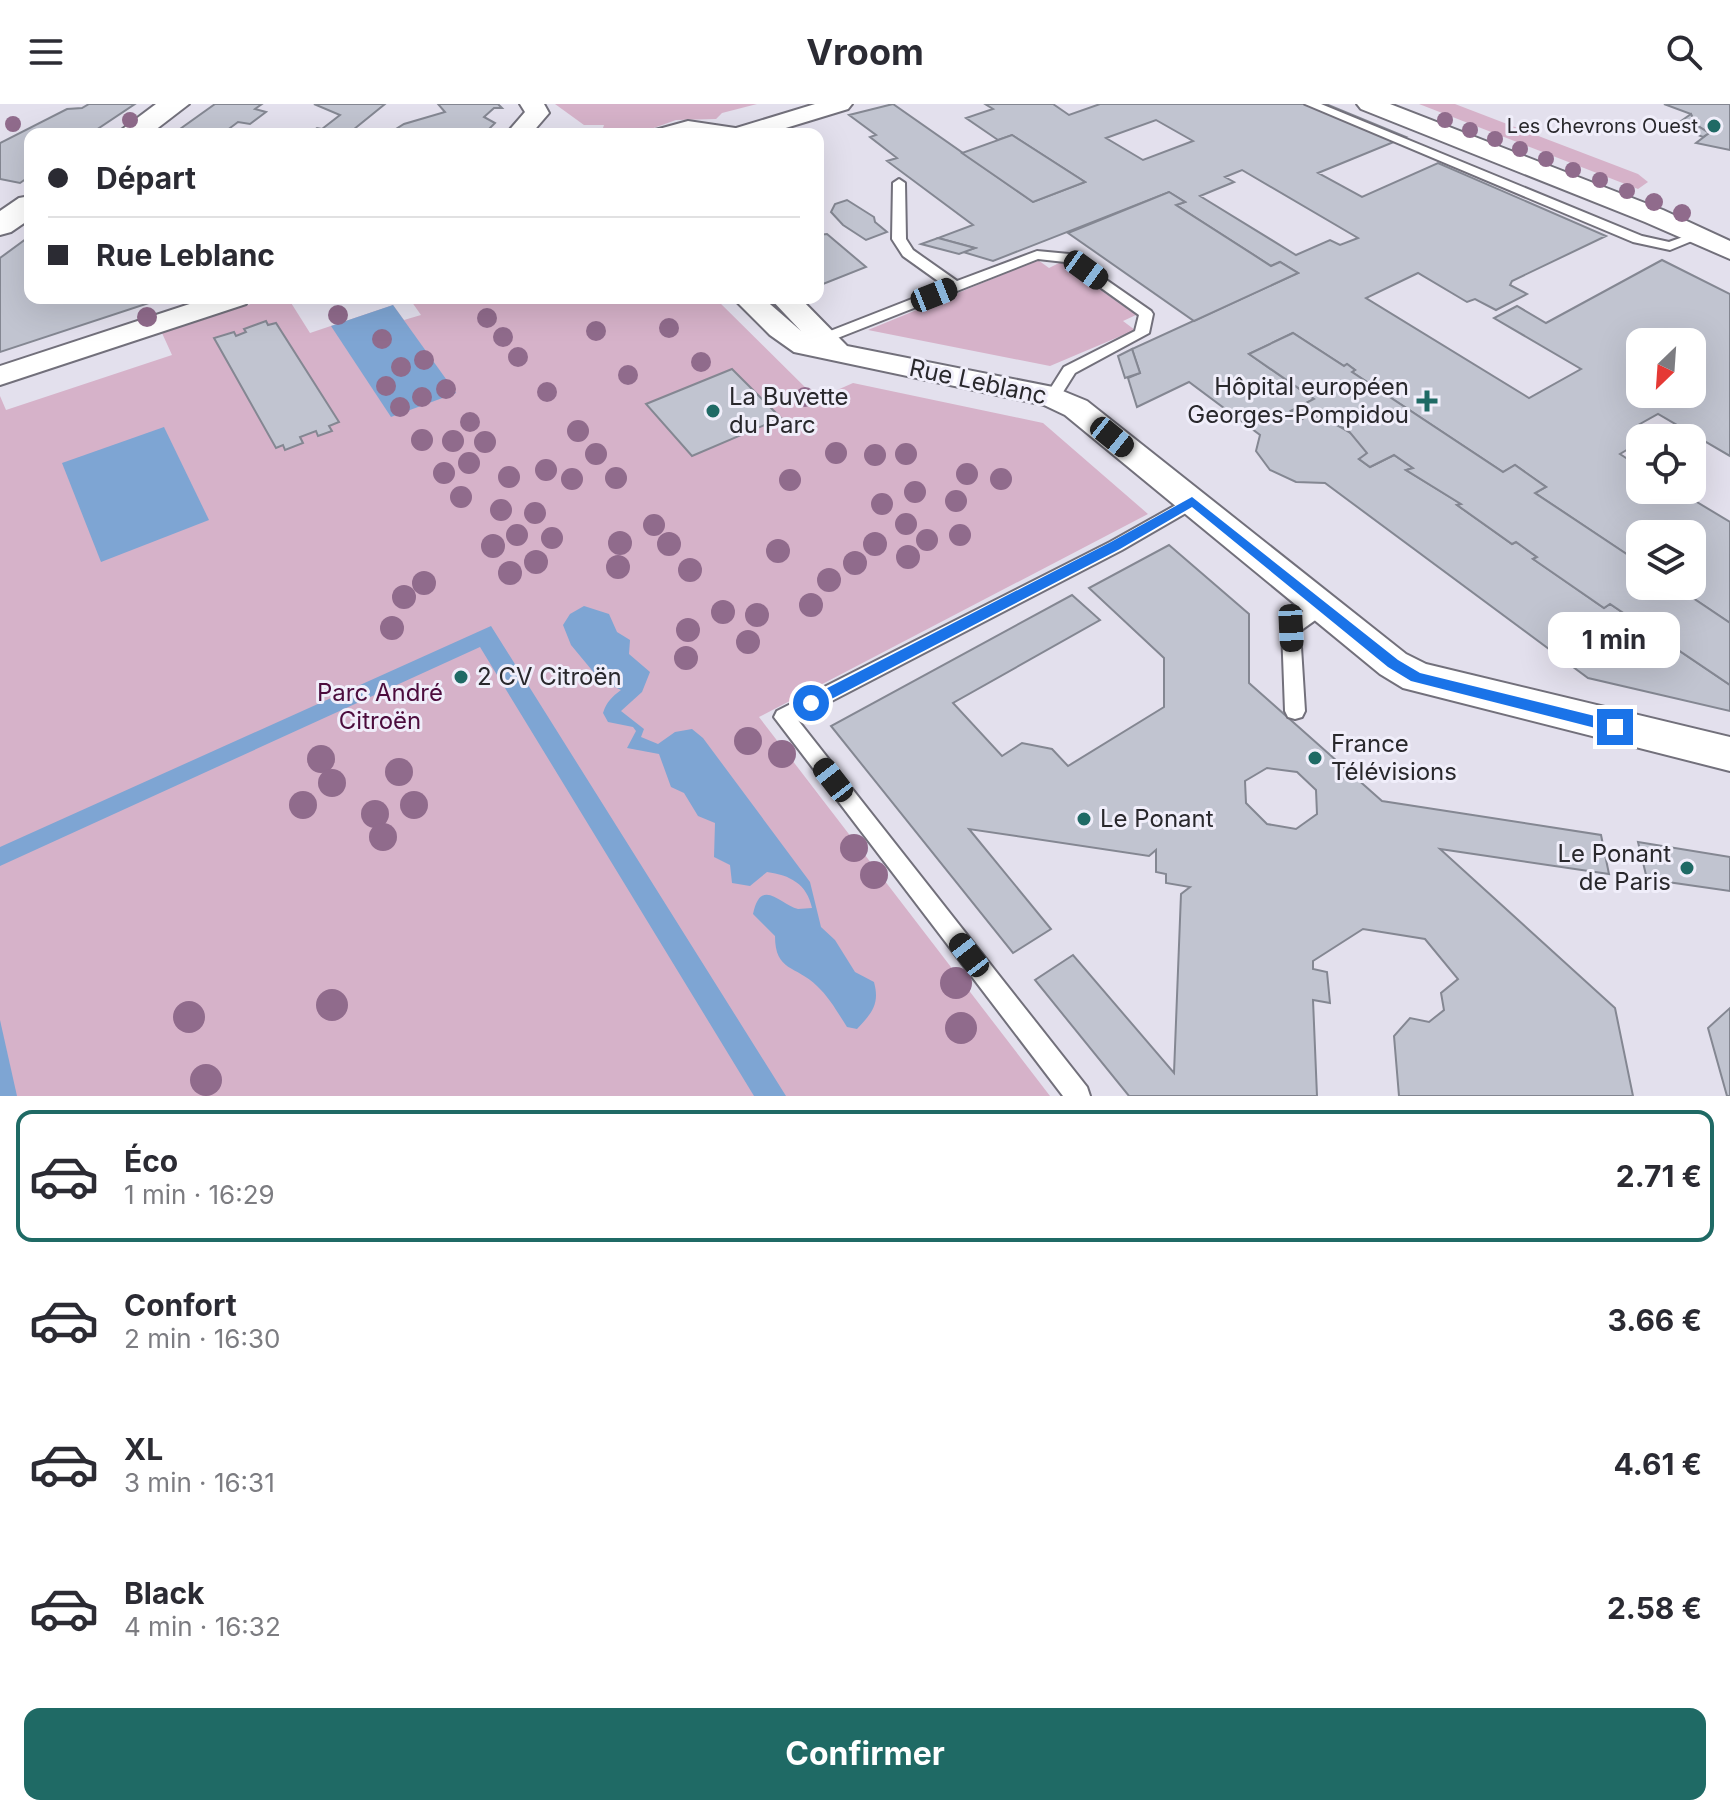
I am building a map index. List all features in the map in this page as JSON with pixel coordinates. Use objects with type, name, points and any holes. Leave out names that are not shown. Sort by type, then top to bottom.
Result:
[{"type":"street","points":[[140,128],[175,104]]},
{"type":"street","points":[[523,128],[537,113],[532,104]]},
{"type":"street","points":[[759,128],[840,104]]},
{"type":"street","points":[[1369,104],[1718,241]]},
{"type":"street","points":[[0,225],[24,209]]},
{"type":"street","points":[[0,376],[218,304]]},
{"type":"street","name":"Rue Leblanc","points":[[753,304],[804,346],[834,346],[1053,397],[1076,408],[1393,664],[1416,677],[1730,754]]},
{"type":"street","points":[[790,304],[834,346]]},
{"type":"lane","points":[[1311,104],[1638,239],[1670,246],[1718,241]]},
{"type":"lane","points":[[673,128],[688,125],[708,128]]},
{"type":"lane","points":[[899,183],[899,239],[908,253],[956,287]]},
{"type":"lane","points":[[834,346],[956,287],[1037,255],[1069,258],[1146,314],[1142,333],[1069,370],[1053,397]]},
{"type":"lane","points":[[1078,1096],[784,717],[1116,546],[1192,502]]},
{"type":"lane","points":[[1295,711],[1291,628],[1322,606]]},
{"type":"green space","points":[[555,104],[757,104],[722,113],[716,119],[676,120],[654,128],[584,125]]},
{"type":"green space","points":[[1419,104],[1455,104],[1638,174],[1648,182],[1638,189]]},
{"type":"green space","points":[[1038,260],[1049,268],[1061,262],[1136,315],[1123,321],[1135,330],[1050,366],[868,330]]},
{"type":"green space","name":"Parc André Citroën","points":[[251,304],[292,304],[310,333],[393,305],[404,320],[421,315],[413,304],[721,304],[817,399],[853,383],[1043,423],[1148,514],[759,717],[1050,1096],[0,1096],[0,396],[6,410],[172,355],[162,333]]},
{"type":"water","points":[[393,305],[456,393],[391,417],[331,326]]},
{"type":"water","points":[[164,427],[209,520],[101,562],[62,463]]},
{"type":"water","points":[[584,606],[609,614],[617,632],[630,640],[629,654],[650,672],[642,692],[621,711],[644,729],[641,737],[658,744],[675,732],[692,729],[703,738],[810,882],[821,927],[835,940],[855,972],[874,982],[876,996],[873,1008],[857,1029],[847,1027],[821,990],[783,962],[776,948],[775,936],[753,914],[761,897],[766,895],[798,909],[812,908],[802,887],[790,878],[767,872],[750,886],[732,883],[730,865],[714,857],[715,823],[698,816],[684,793],[671,787],[659,754],[627,748],[636,731],[633,727],[608,722],[603,713],[610,700],[621,690],[600,680],[571,645],[563,625],[570,614]]},
{"type":"water","points":[[491,626],[786,1096],[754,1096],[480,647],[0,866],[0,847]]},
{"type":"water","points":[[0,1020],[17,1096],[0,1096]]},
{"type":"building","points":[[89,104],[135,104],[99,128],[30,128],[67,109]]},
{"type":"building","points":[[215,104],[262,104],[255,109],[266,112],[250,124],[238,122],[230,128],[181,128]]},
{"type":"building","points":[[314,104],[385,104],[355,128],[323,128],[340,115]]},
{"type":"building","points":[[438,104],[498,104],[502,108],[494,108],[484,117],[495,123],[490,128],[398,128],[445,112]]},
{"type":"building","points":[[893,104],[1033,202],[1085,182],[1012,135],[998,140],[966,118],[993,109],[985,104],[1053,104],[1069,115],[1100,104],[1326,104],[1406,137],[1318,173],[1362,197],[1438,163],[1606,236],[1512,281],[1510,285],[1527,294],[1496,310],[1475,299],[1467,302],[1418,273],[1366,298],[1529,398],[1581,369],[1494,318],[1517,306],[1546,323],[1662,260],[1730,294],[1730,456],[1706,442],[1706,424],[1675,424],[1658,414],[1640,424],[1626,424],[1626,450],[1620,454],[1626,458],[1626,504],[1700,504],[1730,522],[1730,623],[1696,600],[1706,600],[1706,520],[1626,520],[1626,554],[1535,493],[1546,487],[1515,465],[1503,472],[1352,372],[1355,370],[1347,364],[1344,366],[1293,333],[1249,354],[1314,399],[1291,411],[1302,419],[1311,414],[1330,421],[1357,437],[1368,454],[1359,459],[1370,467],[1394,455],[1413,468],[1406,470],[1461,504],[1457,505],[1512,544],[1516,542],[1537,557],[1533,559],[1604,608],[1610,604],[1730,685],[1730,711],[1588,678],[1325,483],[1296,482],[1270,470],[1256,451],[1260,435],[1189,382],[1137,407],[1128,378],[1140,373],[1132,349],[1298,273],[1280,262],[1271,266],[1176,205],[1185,202],[1169,192],[993,261],[963,252],[975,248],[938,238],[973,225],[887,161],[897,158],[870,137],[876,135],[849,115]],"holes":[[[1156,120],[1193,141],[1143,160],[1106,138]],[[1242,170],[1358,238],[1340,245],[1330,240],[1296,255],[1200,196],[1234,182],[1225,177]]]},
{"type":"building","name":"Les Chevrons Ouest","points":[[1664,104],[1730,104],[1730,150],[1696,143],[1709,133],[1695,124],[1691,114]]},
{"type":"building","points":[[1691,114],[1695,124],[1709,133],[1703,137],[1674,126]]},
{"type":"building","points":[[24,131],[24,180],[20,183],[0,179],[0,143]]},
{"type":"building","points":[[1012,135],[1085,182],[1033,202],[962,153]]},
{"type":"building","points":[[1169,192],[1185,202],[1176,205],[1271,266],[1280,262],[1298,273],[1194,321],[1068,233]]},
{"type":"building","points":[[847,200],[874,217],[875,222],[887,232],[866,240],[843,225],[831,212],[835,204]]},
{"type":"building","points":[[824,234],[827,234],[866,267],[824,284]]},
{"type":"building","points":[[938,238],[975,248],[959,254],[921,244]]},
{"type":"building","points":[[24,240],[24,304],[146,304],[0,352],[0,258]]},
{"type":"building","points":[[266,321],[268,325],[276,323],[339,422],[329,426],[332,431],[318,436],[316,431],[300,437],[303,443],[285,450],[283,445],[276,448],[214,338],[234,332],[236,336],[246,332],[244,329]]},
{"type":"building","points":[[1293,333],[1344,366],[1347,364],[1355,370],[1352,372],[1503,472],[1515,465],[1546,487],[1535,493],[1626,554],[1626,600],[1696,600],[1730,623],[1730,685],[1610,604],[1604,608],[1533,559],[1537,557],[1516,542],[1512,544],[1457,505],[1461,504],[1406,470],[1413,468],[1394,455],[1370,467],[1359,459],[1367,453],[1348,430],[1311,414],[1302,419],[1291,411],[1314,399],[1249,354]]},
{"type":"building","points":[[1132,349],[1140,373],[1125,378],[1118,356]]},
{"type":"building","name":"La Buvette du Parc","points":[[732,369],[781,418],[692,456],[646,404]]},
{"type":"building","name":"Le Ponant","points":[[1169,545],[1249,614],[1249,683],[1382,801],[1601,835],[1609,874],[1440,849],[1615,1008],[1633,1096],[1399,1096],[1394,1036],[1410,1018],[1429,1022],[1444,1010],[1441,993],[1458,979],[1425,939],[1363,929],[1313,961],[1313,969],[1327,972],[1330,1003],[1313,1000],[1317,1096],[1129,1096],[1035,980],[1073,955],[1174,1073],[1181,894],[1190,887],[1166,883],[1166,874],[1156,872],[1156,850],[1149,856],[969,829],[1051,929],[1013,953],[831,726],[1072,595],[1100,620],[953,703],[1002,756],[1022,743],[1052,749],[1068,766],[1164,707],[1164,658],[1089,588]],"holes":[[[1267,768],[1297,772],[1316,790],[1317,814],[1296,829],[1267,824],[1246,803],[1245,781]]]},
{"type":"building","name":"Le Ponant de Paris","points":[[1638,842],[1730,857],[1730,891],[1647,879]]},
{"type":"building","points":[[1730,1008],[1730,1096],[1727,1096],[1708,1028]]},
{"type":"place","name":"Les Chevrons Ouest","points":[[1714,126]]},
{"type":"place","name":"Hôpital européen Georges-Pompidou","points":[[1427,401]]},
{"type":"place","name":"La Buvette du Parc","points":[[713,411]]},
{"type":"place","name":"2 CV Citroën","points":[[461,677]]},
{"type":"place","name":"France Télévisions","points":[[1315,758]]},
{"type":"place","name":"Le Ponant","points":[[1084,819]]},
{"type":"place","name":"Le Ponant de Paris","points":[[1687,868]]},
{"type":"route","points":[[811,703],[1116,546],[1192,502],[1393,664],[1416,677],[1615,727]]}]
